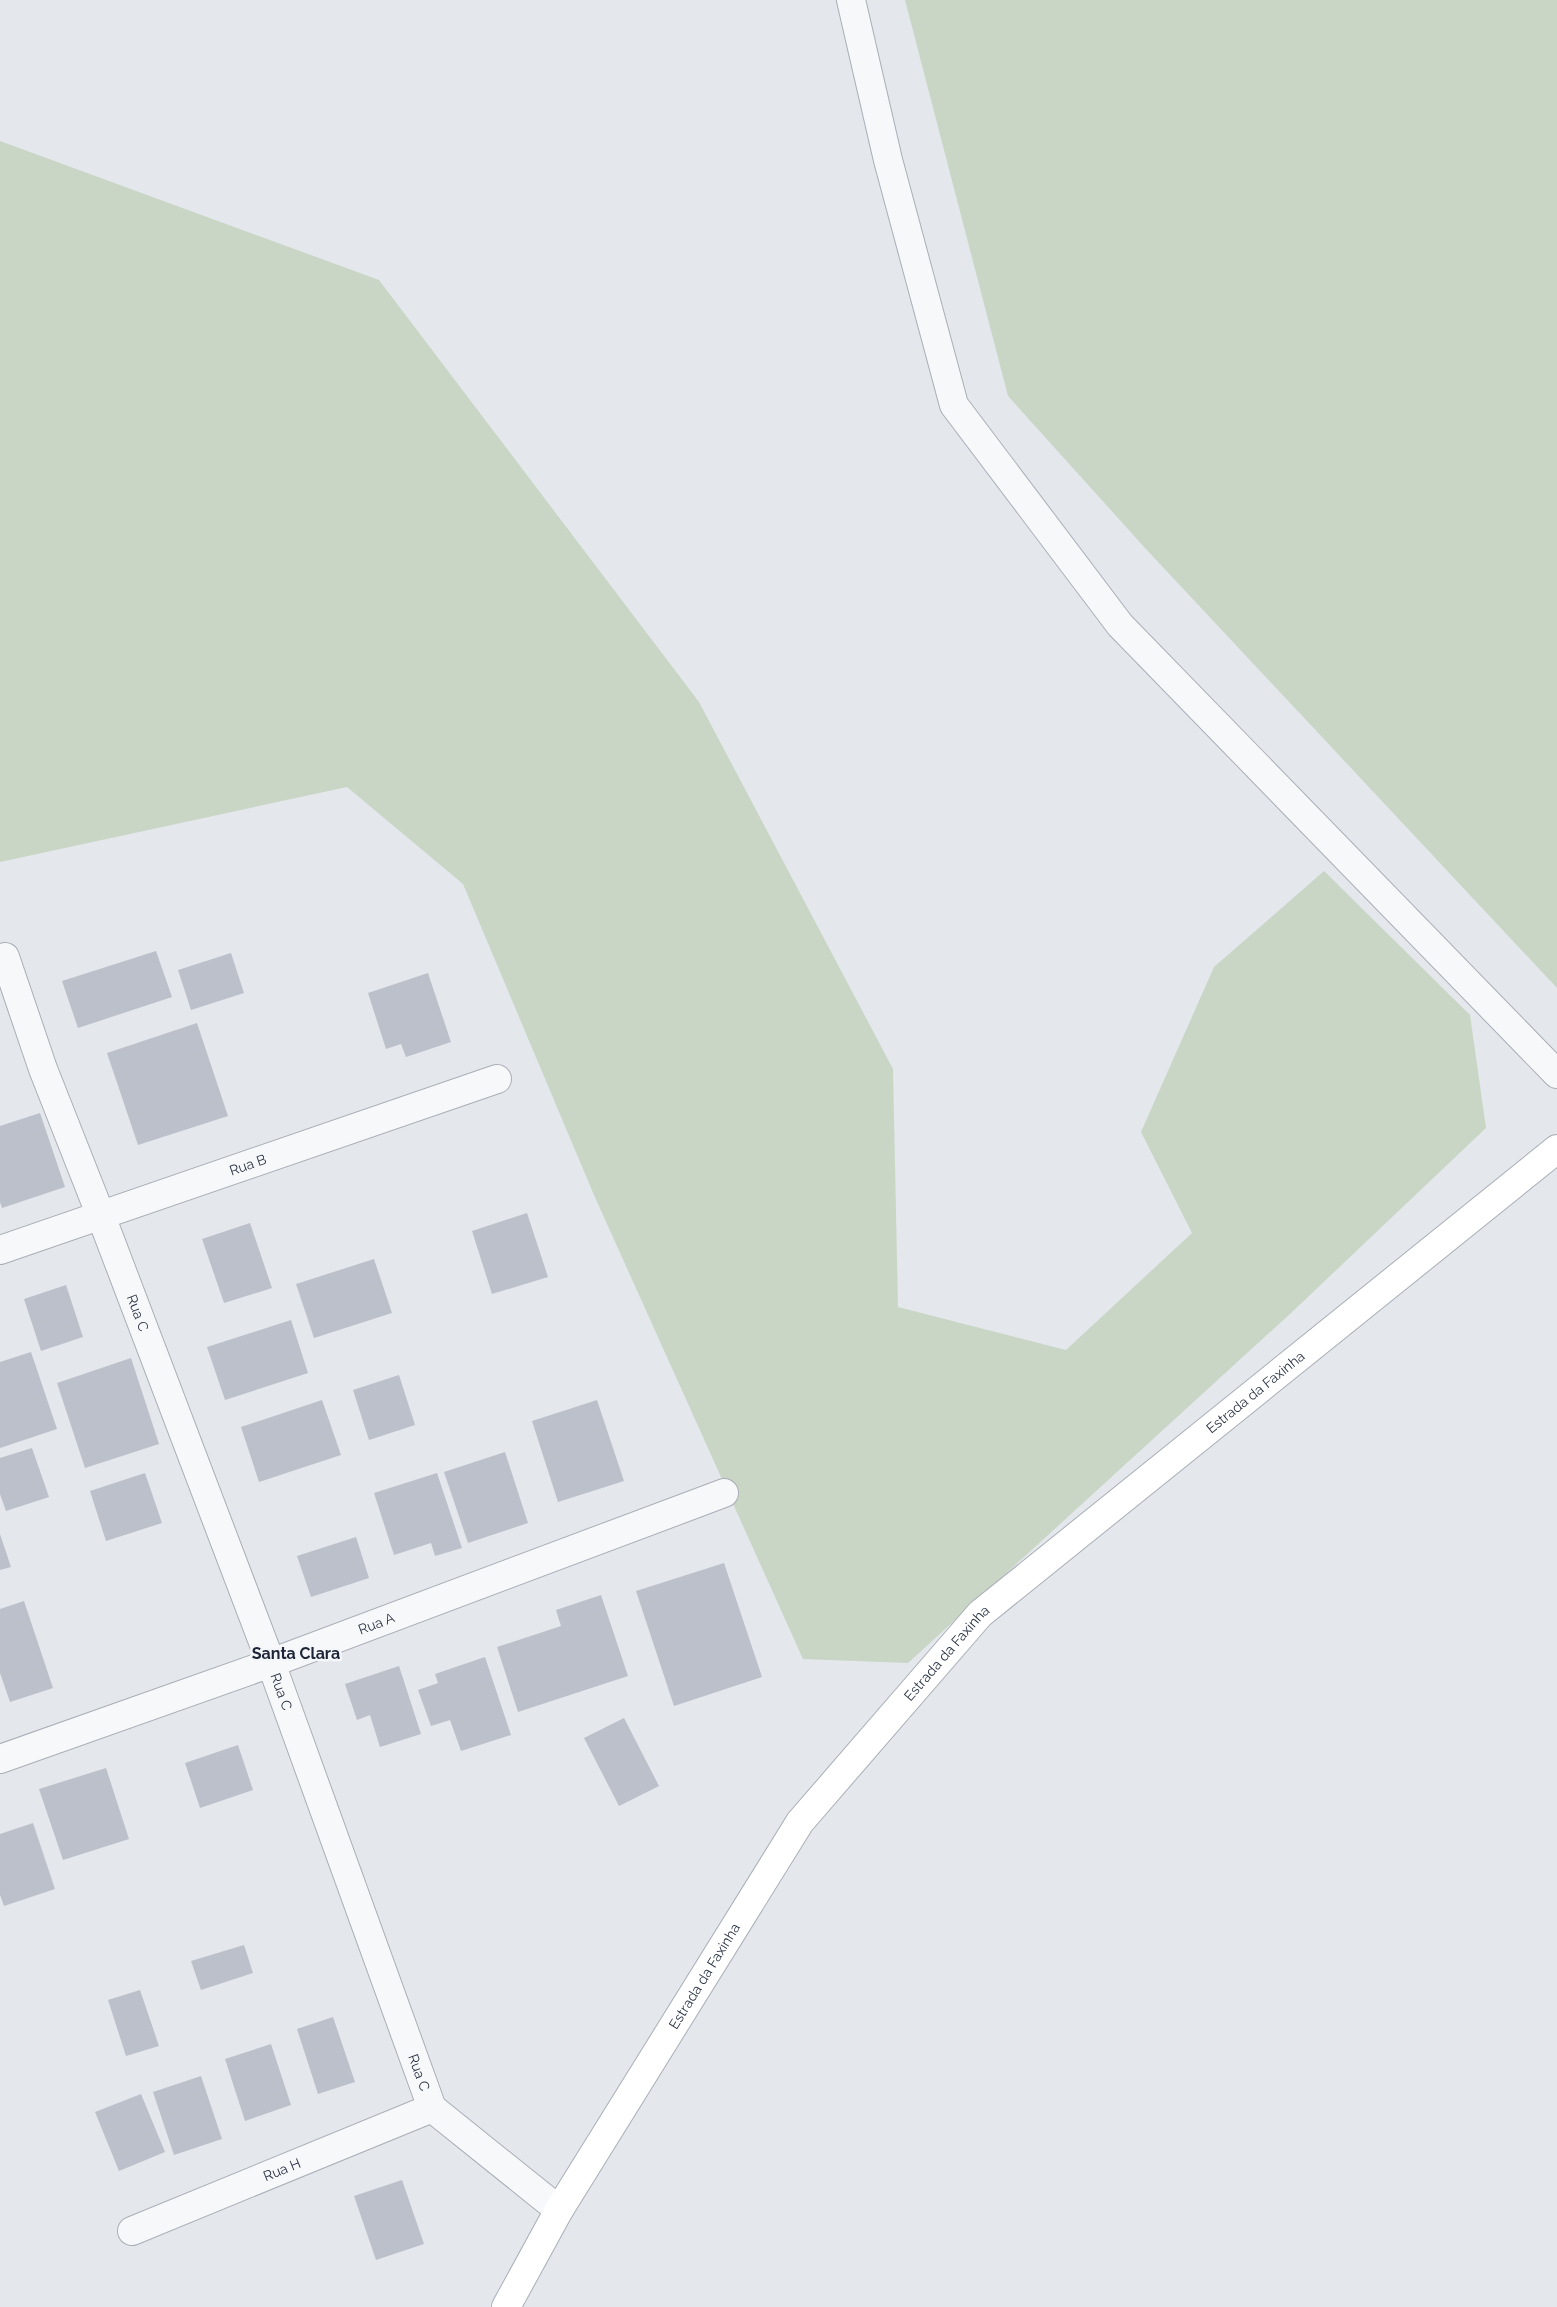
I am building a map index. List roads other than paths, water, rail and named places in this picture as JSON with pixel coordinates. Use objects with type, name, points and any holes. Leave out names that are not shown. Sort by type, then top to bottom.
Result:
[{"type":"street","points":[[851,0],[888,160],[954,405],[1120,625],[1557,1074]]},
{"type":"street","name":"Rua C","points":[[5,957],[43,1069],[271,1663],[432,2108],[559,2210]]},
{"type":"street","name":"Rua B","points":[[0,1250],[497,1079]]},
{"type":"street","name":"Estrada da Faxinha","points":[[506,2307],[559,2210],[800,1822],[980,1614],[1557,1149]]},
{"type":"street","name":"Rua A","points":[[0,1758],[271,1663],[724,1493]]},
{"type":"street","name":"Rua H","points":[[132,2231],[432,2108]]},
{"type":"district","name":"Santa Clara","points":[[296,1653]]}]
